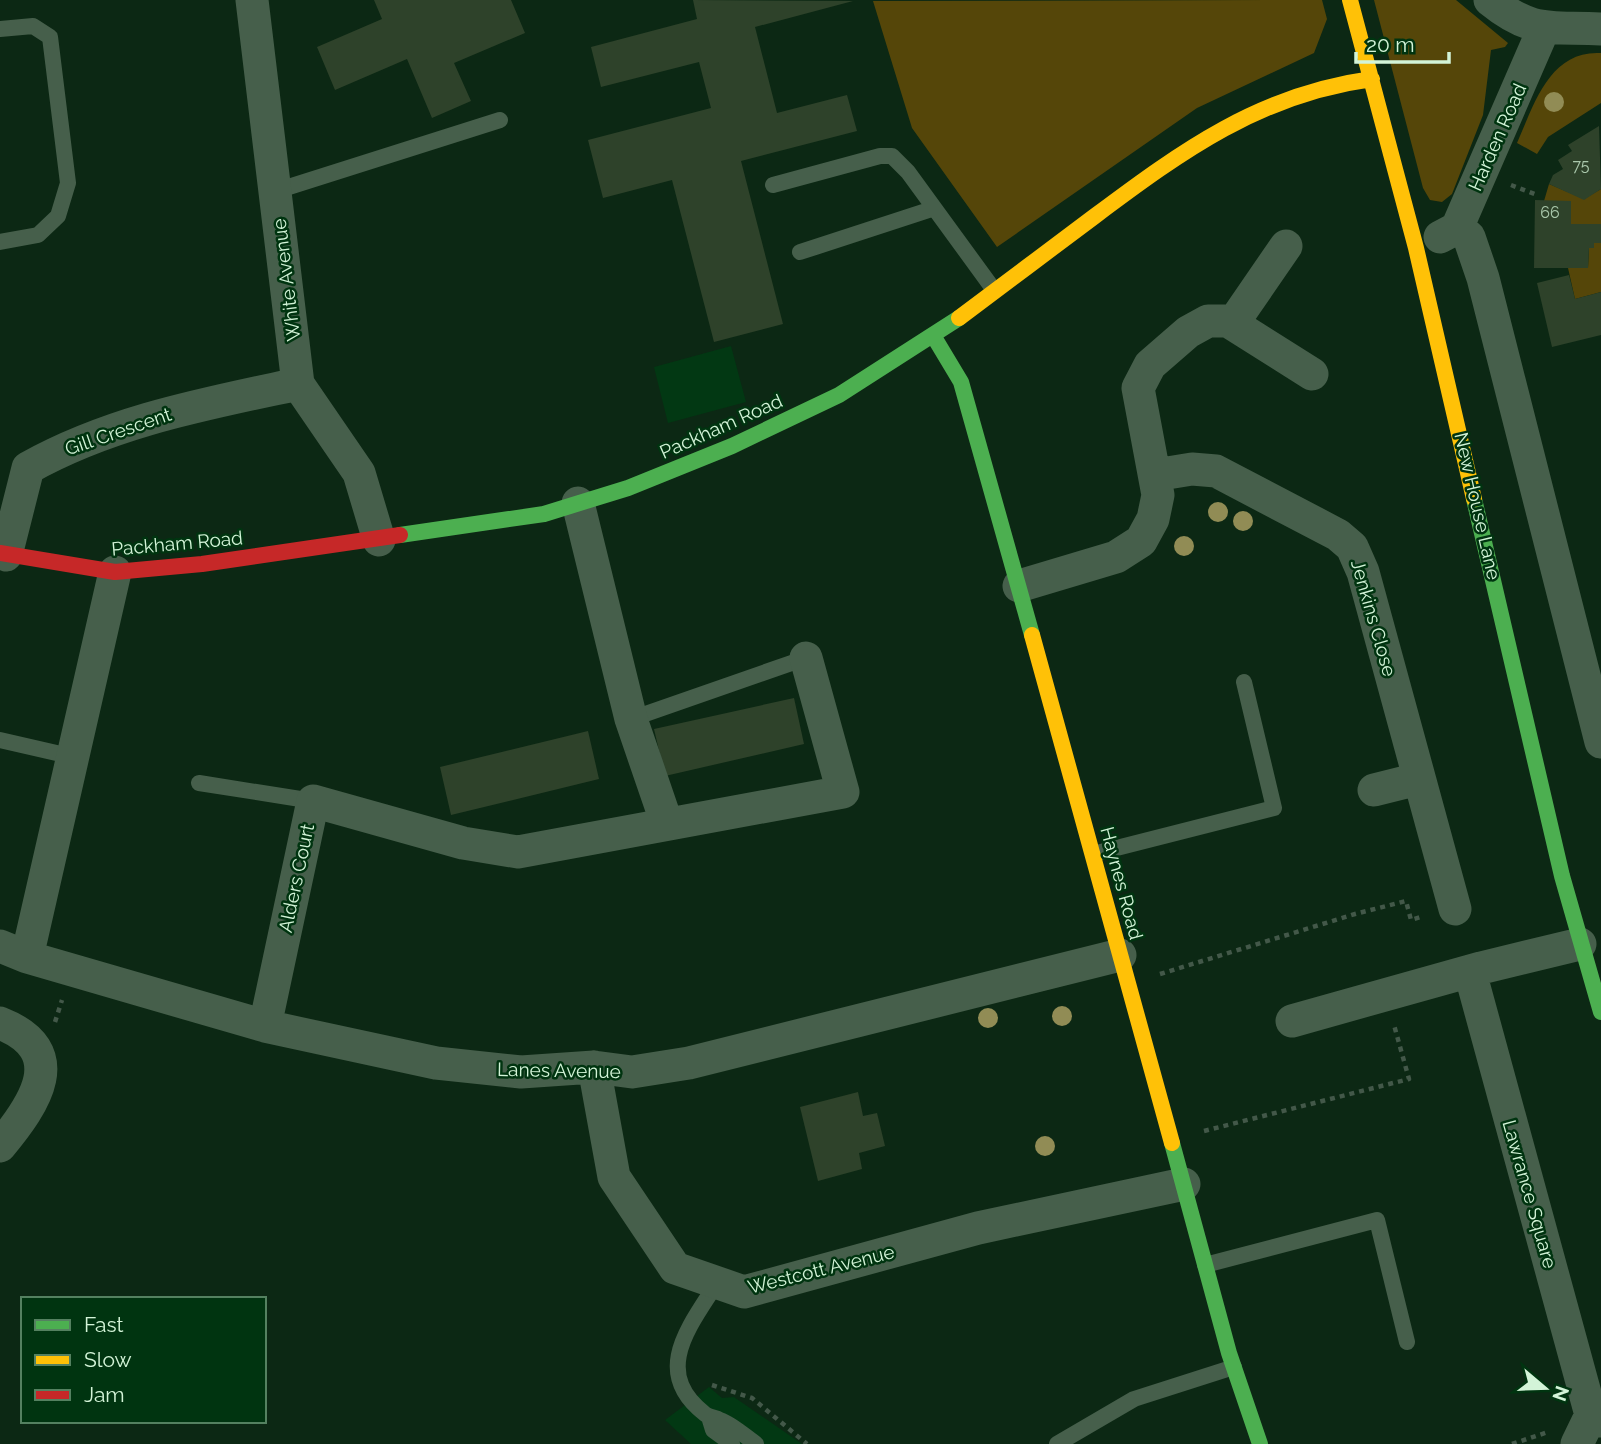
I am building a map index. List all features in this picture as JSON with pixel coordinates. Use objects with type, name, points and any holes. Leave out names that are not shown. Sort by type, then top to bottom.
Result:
[{"type":"street","name":"White Avenue","points":[[252,0],[298,384],[359,473],[379,540]]},
{"type":"street","name":"New House Lane","points":[[1350,0],[1456,409],[1580,944],[1601,1012]]},
{"type":"street","points":[[1490,0],[1513,17],[1544,28],[1601,29]]},
{"type":"street","name":"Harden Road","points":[[1544,28],[1449,232],[1472,243],[1483,278],[1601,742]]},
{"type":"street","name":"Packham Road","points":[[3,554],[115,572],[202,564],[544,514],[628,488],[756,435],[855,387],[934,337],[994,290],[1203,138],[1276,103],[1349,82],[1372,79]]},
{"type":"street","points":[[1233,323],[1286,246]]},
{"type":"street","points":[[1019,586],[1084,569],[1132,549],[1149,528],[1156,511],[1158,495],[1137,393],[1140,378],[1168,348],[1196,327],[1211,320],[1233,323],[1312,374]]},
{"type":"street","name":"Haynes Road","points":[[934,337],[964,391],[1205,1265],[1234,1367],[1260,1444]]},
{"type":"street","name":"Gill Crescent","points":[[3,554],[28,468],[68,446],[158,415],[298,384]]},
{"type":"street","name":"Jenkins Close","points":[[1155,475],[1192,469],[1216,471],[1332,530],[1352,547],[1363,572],[1455,909]]},
{"type":"street","points":[[578,503],[631,719],[667,824]]},
{"type":"street","points":[[14,951],[74,757],[115,572]]},
{"type":"street","name":"Alders Court","points":[[265,1026],[313,801],[463,843],[518,852],[843,792],[806,658]]},
{"type":"street","points":[[1374,790],[1418,779]]},
{"type":"street","points":[[1292,1021],[1580,944]]},
{"type":"street","name":"Lanes Avenue","points":[[14,951],[265,1026],[436,1063],[522,1072],[594,1068],[632,1072],[722,1056],[1124,969]]},
{"type":"street","name":"Lawrance Square","points":[[1470,972],[1590,1427]]},
{"type":"street","points":[[0,1023],[31,1041],[41,1062],[32,1102],[0,1146]]},
{"type":"street","name":"Westcott Avenue","points":[[594,1068],[614,1177],[675,1268],[744,1292],[978,1228],[1184,1184]]},
{"type":"lane","points":[[0,29],[33,26],[50,37],[68,183],[58,216],[38,235],[0,242]]},
{"type":"lane","points":[[276,191],[500,120]]},
{"type":"lane","points":[[773,185],[889,155],[904,168],[994,290]]},
{"type":"lane","points":[[800,252],[932,209]]},
{"type":"lane","points":[[631,719],[806,658]]},
{"type":"lane","points":[[1093,855],[1274,808],[1244,682]]},
{"type":"lane","points":[[0,740],[74,757]]},
{"type":"lane","points":[[199,783],[313,801]]},
{"type":"lane","points":[[1205,1265],[1377,1220],[1407,1342]]},
{"type":"lane","points":[[717,1283],[684,1338],[677,1357],[683,1388],[709,1417],[712,1429],[733,1444]]},
{"type":"lane","points":[[1057,1444],[1134,1399],[1234,1367]]},
{"type":"lane","points":[[709,1417],[721,1420],[756,1444]]},
{"type":"path","points":[[1508,184],[1537,195]]},
{"type":"path","points":[[1124,969],[1406,901],[1411,919],[1455,909]]},
{"type":"path","points":[[1172,1140],[1409,1079],[1386,994]]},
{"type":"path","points":[[705,1382],[751,1398],[807,1444]]},
{"type":"shaded area","points":[[1322,0],[1327,19],[1314,53],[1197,108],[997,247],[912,128],[873,1]]},
{"type":"shaded area","points":[[1374,0],[1456,0],[1508,43],[1505,47],[1491,50],[1483,115],[1452,194],[1442,202],[1430,200],[1423,188]]},
{"type":"shaded area","points":[[1601,53],[1601,103],[1548,137],[1537,154],[1517,143],[1537,97],[1556,70],[1568,60],[1583,54]]},
{"type":"shaded area","points":[[1549,184],[1584,199],[1601,189],[1601,224],[1571,224],[1571,201],[1544,201]]},
{"type":"shaded area","points":[[1594,243],[1601,243],[1601,292],[1575,299],[1568,268],[1588,268],[1589,248],[1594,248]]},
{"type":"shaded area","points":[[731,346],[746,402],[668,423],[654,367]]},
{"type":"shaded area","points":[[709,1387],[722,1398],[734,1397],[802,1444],[691,1444],[665,1420]]},
{"type":"building","points":[[374,0],[511,0],[525,33],[454,63],[471,101],[432,118],[407,59],[335,90],[317,47],[382,19]]},
{"type":"building","points":[[693,0],[853,1],[755,27],[777,113],[847,95],[857,131],[741,161],[783,324],[714,342],[672,180],[603,198],[588,140],[711,108],[699,62],[601,87],[591,47],[697,19]]},
{"type":"building","points":[[1599,126],[1601,189],[1584,200],[1549,184],[1553,175],[1563,169],[1558,160],[1572,151],[1568,145]]},
{"type":"building","points":[[1535,200],[1571,201],[1571,224],[1601,224],[1601,243],[1594,243],[1594,248],[1589,248],[1588,268],[1534,268]]},
{"type":"building","points":[[1569,275],[1575,299],[1601,292],[1601,335],[1552,347],[1537,283]]},
{"type":"building","points":[[794,698],[804,744],[665,776],[654,729]]},
{"type":"building","points":[[588,731],[599,779],[451,815],[440,767]]},
{"type":"building","points":[[858,1092],[863,1116],[877,1113],[885,1146],[859,1153],[862,1169],[818,1181],[800,1107]]},
{"type":"traffic: fast","points":[[400,535],[544,514],[628,488],[732,446],[839,395],[959,318]]},
{"type":"traffic: fast","points":[[934,337],[961,382],[1032,635]]},
{"type":"traffic: fast","points":[[1474,499],[1562,876],[1601,1012]]},
{"type":"traffic: fast","points":[[1172,1143],[1229,1353],[1260,1444]]},
{"type":"traffic: slow","points":[[1350,0],[1416,248],[1474,499]]},
{"type":"traffic: slow","points":[[959,318],[1127,192],[1191,148],[1258,112],[1294,98],[1372,79]]},
{"type":"traffic: slow","points":[[1032,635],[1172,1143]]},
{"type":"traffic: jam","points":[[0,553],[115,572],[202,564],[400,535]]}]
